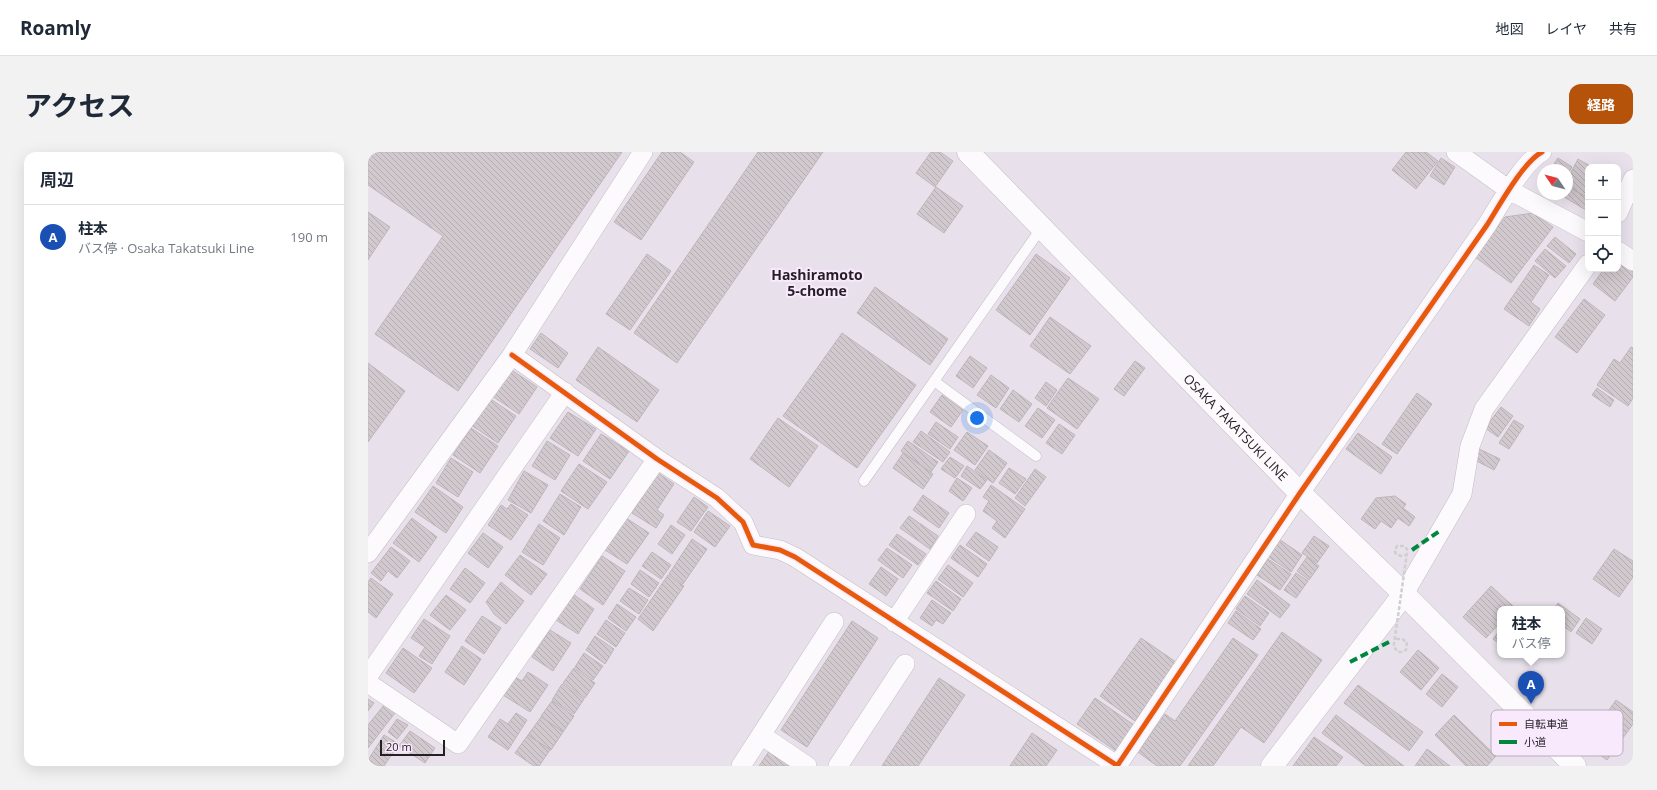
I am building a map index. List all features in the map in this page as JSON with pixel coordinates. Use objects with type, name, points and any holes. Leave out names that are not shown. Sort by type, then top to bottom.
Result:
[{"type":"main road","name":"OSAKA TAKATSUKI LINE","points":[[968,152],[1300,493],[1404,594],[1519,710]]},
{"type":"main road","points":[[1272,766],[1404,594]]},
{"type":"main road","name":"OSAKA TAKATSUKI LINE","points":[[1565,756],[1575,766]]},
{"type":"street","points":[[368,553],[512,354],[643,152]]},
{"type":"street","points":[[512,354],[656,459],[717,498],[743,522],[752,545],[780,550],[795,557],[1117,766],[1300,493],[1482,232],[1509,190],[1535,156],[1542,152]]},
{"type":"street","points":[[1460,153],[1509,190],[1585,230]]},
{"type":"street","points":[[1621,206],[1633,179]]},
{"type":"street","points":[[1621,253],[1633,261]]},
{"type":"street","points":[[1404,594],[1462,494],[1470,446],[1484,409],[1585,268]]},
{"type":"street","points":[[368,676],[565,392]]},
{"type":"street","points":[[368,683],[458,744],[656,459]]},
{"type":"street","points":[[894,622],[966,514]]},
{"type":"street","points":[[741,766],[834,622]]},
{"type":"street","points":[[838,766],[905,664]]},
{"type":"street","points":[[761,735],[807,766]]},
{"type":"lane","points":[[864,481],[1042,227]]},
{"type":"lane","points":[[934,381],[1036,456]]},
{"type":"path","points":[[1396,639],[1402,639],[1407,642],[1406,650],[1398,652],[1394,647],[1407,553],[1404,546],[1399,545],[1395,551],[1398,556],[1405,555]]},
{"type":"building","points":[[368,152],[622,152],[458,391],[375,334],[443,236],[368,185]]},
{"type":"building","points":[[662,152],[680,152],[694,162],[641,240],[614,222]]},
{"type":"building","points":[[758,152],[823,152],[677,363],[634,333]]},
{"type":"building","points":[[931,152],[940,152],[953,161],[935,187],[916,173]]},
{"type":"building","points":[[1406,152],[1426,152],[1438,161],[1416,189],[1392,170]]},
{"type":"building","points":[[1441,158],[1455,167],[1444,185],[1430,176]]},
{"type":"building","points":[[1558,158],[1567,164],[1554,164]]},
{"type":"building","points":[[1578,159],[1587,164],[1585,164],[1585,196],[1573,189],[1573,169]]},
{"type":"building","points":[[936,187],[963,206],[944,233],[917,214]]},
{"type":"building","points":[[1573,189],[1585,196],[1585,209],[1569,200],[1573,200]]},
{"type":"building","points":[[368,212],[390,227],[368,260]]},
{"type":"building","points":[[1533,213],[1553,227],[1511,283],[1475,257],[1505,217]]},
{"type":"building","points":[[1555,237],[1576,254],[1569,263],[1547,246]]},
{"type":"building","points":[[1545,249],[1566,266],[1555,278],[1535,261]]},
{"type":"building","points":[[647,254],[671,271],[630,330],[606,314]]},
{"type":"building","points":[[1036,254],[1070,278],[1030,335],[996,310]]},
{"type":"building","points":[[1621,263],[1633,272],[1633,277],[1615,301],[1593,284],[1602,272],[1621,272]]},
{"type":"building","points":[[1534,265],[1549,275],[1531,302],[1540,309],[1529,326],[1504,309]]},
{"type":"building","points":[[875,287],[948,339],[930,365],[857,313]]},
{"type":"building","points":[[1584,299],[1605,315],[1577,353],[1555,337]]},
{"type":"building","points":[[1050,317],[1091,346],[1070,374],[1030,346]]},
{"type":"building","points":[[541,333],[568,353],[558,368],[530,349]]},
{"type":"building","points":[[842,333],[916,385],[857,468],[783,416]]},
{"type":"building","points":[[598,347],[659,390],[637,422],[576,380]]},
{"type":"building","points":[[1631,347],[1633,348],[1633,398],[1628,406],[1597,385],[1614,359],[1620,363]]},
{"type":"building","points":[[970,356],[987,368],[973,388],[956,376]]},
{"type":"building","points":[[1135,361],[1145,368],[1124,396],[1114,389]]},
{"type":"building","points":[[368,363],[405,391],[368,442]]},
{"type":"building","points":[[510,369],[537,387],[519,414],[492,396]]},
{"type":"building","points":[[991,375],[1009,388],[996,408],[977,395]]},
{"type":"building","points":[[1068,378],[1099,399],[1077,429],[1047,408]]},
{"type":"building","points":[[1046,382],[1057,390],[1046,406],[1035,398]]},
{"type":"building","points":[[1597,388],[1614,400],[1610,407],[1592,395]]},
{"type":"building","points":[[1013,390],[1032,404],[1019,422],[1000,409]]},
{"type":"building","points":[[1417,393],[1432,404],[1397,454],[1382,444]]},
{"type":"building","points":[[942,395],[963,410],[951,427],[930,412]]},
{"type":"building","points":[[489,398],[516,416],[498,443],[471,425]]},
{"type":"building","points":[[1501,407],[1513,416],[1498,437],[1485,428]]},
{"type":"building","points":[[1038,408],[1055,420],[1042,438],[1025,426]]},
{"type":"building","points":[[568,412],[596,429],[578,456],[550,438]]},
{"type":"building","points":[[778,418],[818,446],[789,487],[750,459]]},
{"type":"building","points":[[1514,420],[1524,426],[1509,449],[1499,443]]},
{"type":"building","points":[[936,422],[958,437],[950,449],[928,434]]},
{"type":"building","points":[[1059,424],[1075,435],[1062,454],[1046,443]]},
{"type":"building","points":[[471,428],[498,446],[480,473],[453,455]]},
{"type":"building","points":[[921,431],[950,452],[943,462],[913,442]]},
{"type":"building","points":[[967,432],[988,446],[975,465],[954,450]]},
{"type":"building","points":[[1358,433],[1392,457],[1381,474],[1346,449]]},
{"type":"building","points":[[601,434],[629,451],[610,479],[583,461]]},
{"type":"building","points":[[547,441],[570,455],[555,480],[532,466]]},
{"type":"building","points":[[908,441],[938,462],[931,472],[901,451]]},
{"type":"building","points":[[1477,448],[1500,459],[1494,470],[1471,458]]},
{"type":"building","points":[[989,450],[1007,463],[993,483],[975,470]]},
{"type":"building","points":[[903,453],[933,474],[923,489],[893,468]]},
{"type":"building","points":[[950,457],[964,466],[955,478],[941,469]]},
{"type":"building","points":[[451,458],[473,472],[458,497],[436,483]]},
{"type":"building","points":[[579,464],[607,482],[588,509],[561,491]]},
{"type":"building","points":[[967,466],[987,480],[980,489],[961,476]]},
{"type":"building","points":[[1009,468],[1026,479],[1015,494],[999,483]]},
{"type":"building","points":[[1035,469],[1046,477],[1025,506],[1015,498]]},
{"type":"building","points":[[524,471],[548,485],[531,513],[508,500]]},
{"type":"building","points":[[658,473],[674,484],[657,510],[664,515],[656,528],[632,513]]},
{"type":"building","points":[[957,478],[972,488],[963,501],[949,491]]},
{"type":"building","points":[[991,485],[1025,509],[1005,538],[992,528],[997,521],[983,511],[989,501],[983,497]]},
{"type":"building","points":[[433,486],[463,507],[446,533],[415,512]]},
{"type":"building","points":[[560,494],[581,507],[564,535],[543,521]]},
{"type":"building","points":[[923,495],[949,513],[939,528],[913,510]]},
{"type":"building","points":[[1395,496],[1406,504],[1403,508],[1415,517],[1409,526],[1398,518],[1391,528],[1381,521],[1375,529],[1361,519],[1376,498]]},
{"type":"building","points":[[694,497],[708,507],[691,531],[677,522]]},
{"type":"building","points":[[511,504],[528,515],[511,540],[488,525],[501,505],[507,509]]},
{"type":"building","points":[[708,511],[730,526],[715,547],[694,532]]},
{"type":"building","points":[[909,516],[938,536],[930,549],[900,528]]},
{"type":"building","points":[[412,518],[437,537],[419,562],[393,543]]},
{"type":"building","points":[[626,518],[649,533],[627,564],[605,550]]},
{"type":"building","points":[[539,524],[560,538],[543,565],[522,552]]},
{"type":"building","points":[[671,525],[685,535],[672,554],[658,544]]},
{"type":"building","points":[[976,532],[998,547],[989,561],[966,545]]},
{"type":"building","points":[[483,533],[503,547],[488,568],[468,553]]},
{"type":"building","points":[[897,534],[926,554],[918,565],[889,545]]},
{"type":"building","points":[[1314,536],[1329,546],[1317,563],[1302,553]]},
{"type":"building","points":[[692,539],[707,549],[683,584],[669,574]]},
{"type":"building","points":[[1279,539],[1302,555],[1291,572],[1267,556]]},
{"type":"building","points":[[960,545],[987,564],[978,577],[951,558]]},
{"type":"building","points":[[391,547],[410,561],[397,578],[388,571],[381,581],[371,573]]},
{"type":"building","points":[[887,548],[912,565],[903,578],[878,560]]},
{"type":"building","points":[[1614,549],[1633,561],[1633,577],[1619,597],[1593,579]]},
{"type":"building","points":[[652,552],[671,565],[661,579],[642,566]]},
{"type":"building","points":[[520,555],[547,574],[531,595],[505,575]]},
{"type":"building","points":[[602,556],[625,571],[603,605],[580,589]]},
{"type":"building","points":[[1307,557],[1319,566],[1309,580],[1297,571]]},
{"type":"building","points":[[1268,559],[1291,574],[1280,590],[1257,575]]},
{"type":"building","points":[[948,565],[973,583],[963,597],[938,579]]},
{"type":"building","points":[[881,567],[898,579],[886,596],[869,584]]},
{"type":"building","points":[[465,568],[485,583],[470,603],[450,589]]},
{"type":"building","points":[[640,570],[659,583],[649,597],[631,584]]},
{"type":"building","points":[[1296,573],[1308,581],[1296,598],[1284,590]]},
{"type":"building","points":[[668,575],[684,586],[653,631],[638,619]]},
{"type":"building","points":[[371,578],[393,594],[376,618],[368,612],[368,582]]},
{"type":"building","points":[[1257,580],[1290,605],[1280,618],[1247,594]]},
{"type":"building","points":[[936,581],[961,599],[953,611],[927,593]]},
{"type":"building","points":[[501,582],[524,601],[506,624],[494,614],[486,602]]},
{"type":"building","points":[[1491,586],[1513,606],[1497,606],[1497,626],[1486,638],[1463,617]]},
{"type":"building","points":[[629,588],[648,600],[639,614],[620,601]]},
{"type":"building","points":[[573,594],[594,609],[578,634],[556,620]]},
{"type":"building","points":[[446,595],[466,610],[450,630],[430,615]]},
{"type":"building","points":[[1245,596],[1269,613],[1260,626],[1236,609]]},
{"type":"building","points":[[932,600],[951,613],[943,624],[936,620],[932,626],[920,618]]},
{"type":"building","points":[[617,604],[636,617],[626,631],[608,618]]},
{"type":"building","points":[[1565,608],[1580,619],[1571,632],[1565,627]]},
{"type":"building","points":[[1236,611],[1261,629],[1253,640],[1228,623]]},
{"type":"building","points":[[482,616],[501,628],[484,654],[465,641]]},
{"type":"building","points":[[1586,618],[1602,629],[1592,644],[1576,633]]},
{"type":"building","points":[[424,619],[450,636],[432,664],[419,656],[425,647],[411,638]]},
{"type":"building","points":[[606,620],[625,633],[616,647],[597,634]]},
{"type":"building","points":[[852,621],[878,638],[807,747],[781,730]]},
{"type":"building","points":[[550,630],[571,643],[553,671],[532,657]]},
{"type":"building","points":[[1282,632],[1322,660],[1264,743],[1241,727],[1213,766],[1188,766]]},
{"type":"building","points":[[1497,634],[1497,642],[1493,639]]},
{"type":"building","points":[[595,636],[614,649],[605,664],[586,650]]},
{"type":"building","points":[[1141,638],[1176,662],[1135,721],[1100,696]]},
{"type":"building","points":[[1233,638],[1258,655],[1180,766],[1157,766],[1138,752],[1165,714],[1175,721]]},
{"type":"building","points":[[462,646],[481,659],[464,685],[445,672]]},
{"type":"building","points":[[403,648],[432,668],[414,693],[386,673]]},
{"type":"building","points":[[1418,650],[1439,668],[1421,690],[1400,672]]},
{"type":"building","points":[[584,653],[603,666],[593,680],[575,667]]},
{"type":"building","points":[[574,668],[595,683],[585,698],[563,683]]},
{"type":"building","points":[[528,672],[548,685],[530,712],[503,695],[515,677],[522,681]]},
{"type":"building","points":[[1442,674],[1458,687],[1442,707],[1426,694]]},
{"type":"building","points":[[939,678],[965,695],[918,766],[882,766]]},
{"type":"building","points":[[562,684],[584,699],[574,714],[552,700]]},
{"type":"building","points":[[1358,685],[1423,732],[1409,751],[1344,703]]},
{"type":"building","points":[[1095,698],[1134,725],[1116,751],[1077,724]]},
{"type":"building","points":[[368,699],[374,703],[368,711]]},
{"type":"building","points":[[1616,700],[1633,712],[1633,724],[1623,738],[1623,710],[1609,710]]},
{"type":"building","points":[[552,701],[574,716],[563,732],[541,716]]},
{"type":"building","points":[[384,705],[395,713],[368,748],[368,725]]},
{"type":"building","points":[[516,713],[527,720],[508,750],[488,737],[500,719],[508,724]]},
{"type":"building","points":[[1336,715],[1404,766],[1366,766],[1322,733]]},
{"type":"building","points":[[1454,715],[1491,751],[1491,756],[1496,756],[1487,766],[1466,766],[1435,735]]},
{"type":"building","points":[[541,717],[563,732],[551,750],[528,735]]},
{"type":"building","points":[[397,719],[408,725],[397,739],[388,732]]},
{"type":"building","points":[[410,731],[435,748],[425,763],[399,746]]},
{"type":"building","points":[[1032,733],[1057,750],[1046,766],[1010,766]]},
{"type":"building","points":[[384,735],[399,744],[384,766],[377,766],[368,760]]},
{"type":"building","points":[[528,735],[550,750],[539,766],[534,766],[515,753]]},
{"type":"building","points":[[1314,737],[1343,757],[1336,766],[1293,766]]},
{"type":"building","points":[[772,747],[795,766],[759,766]]},
{"type":"building","points":[[1427,749],[1450,766],[1415,766]]},
{"type":"building","points":[[1602,756],[1610,756],[1607,760]]},
{"type":"marked path","points":[[1412,550],[1441,530]]},
{"type":"marked path","points":[[1350,662],[1389,642]]},
{"type":"cycle path","points":[[1117,766],[1300,493],[1487,225],[1519,174],[1535,157],[1542,152]]},
{"type":"cycle path","points":[[512,355],[657,459],[717,498],[743,522],[753,545],[780,550],[795,557],[1118,766]]},
{"type":"place","name":"柱本","points":[[1531,704]]},
{"type":"district","name":"Hashiramoto 5-chome","points":[[817,282]]}]
